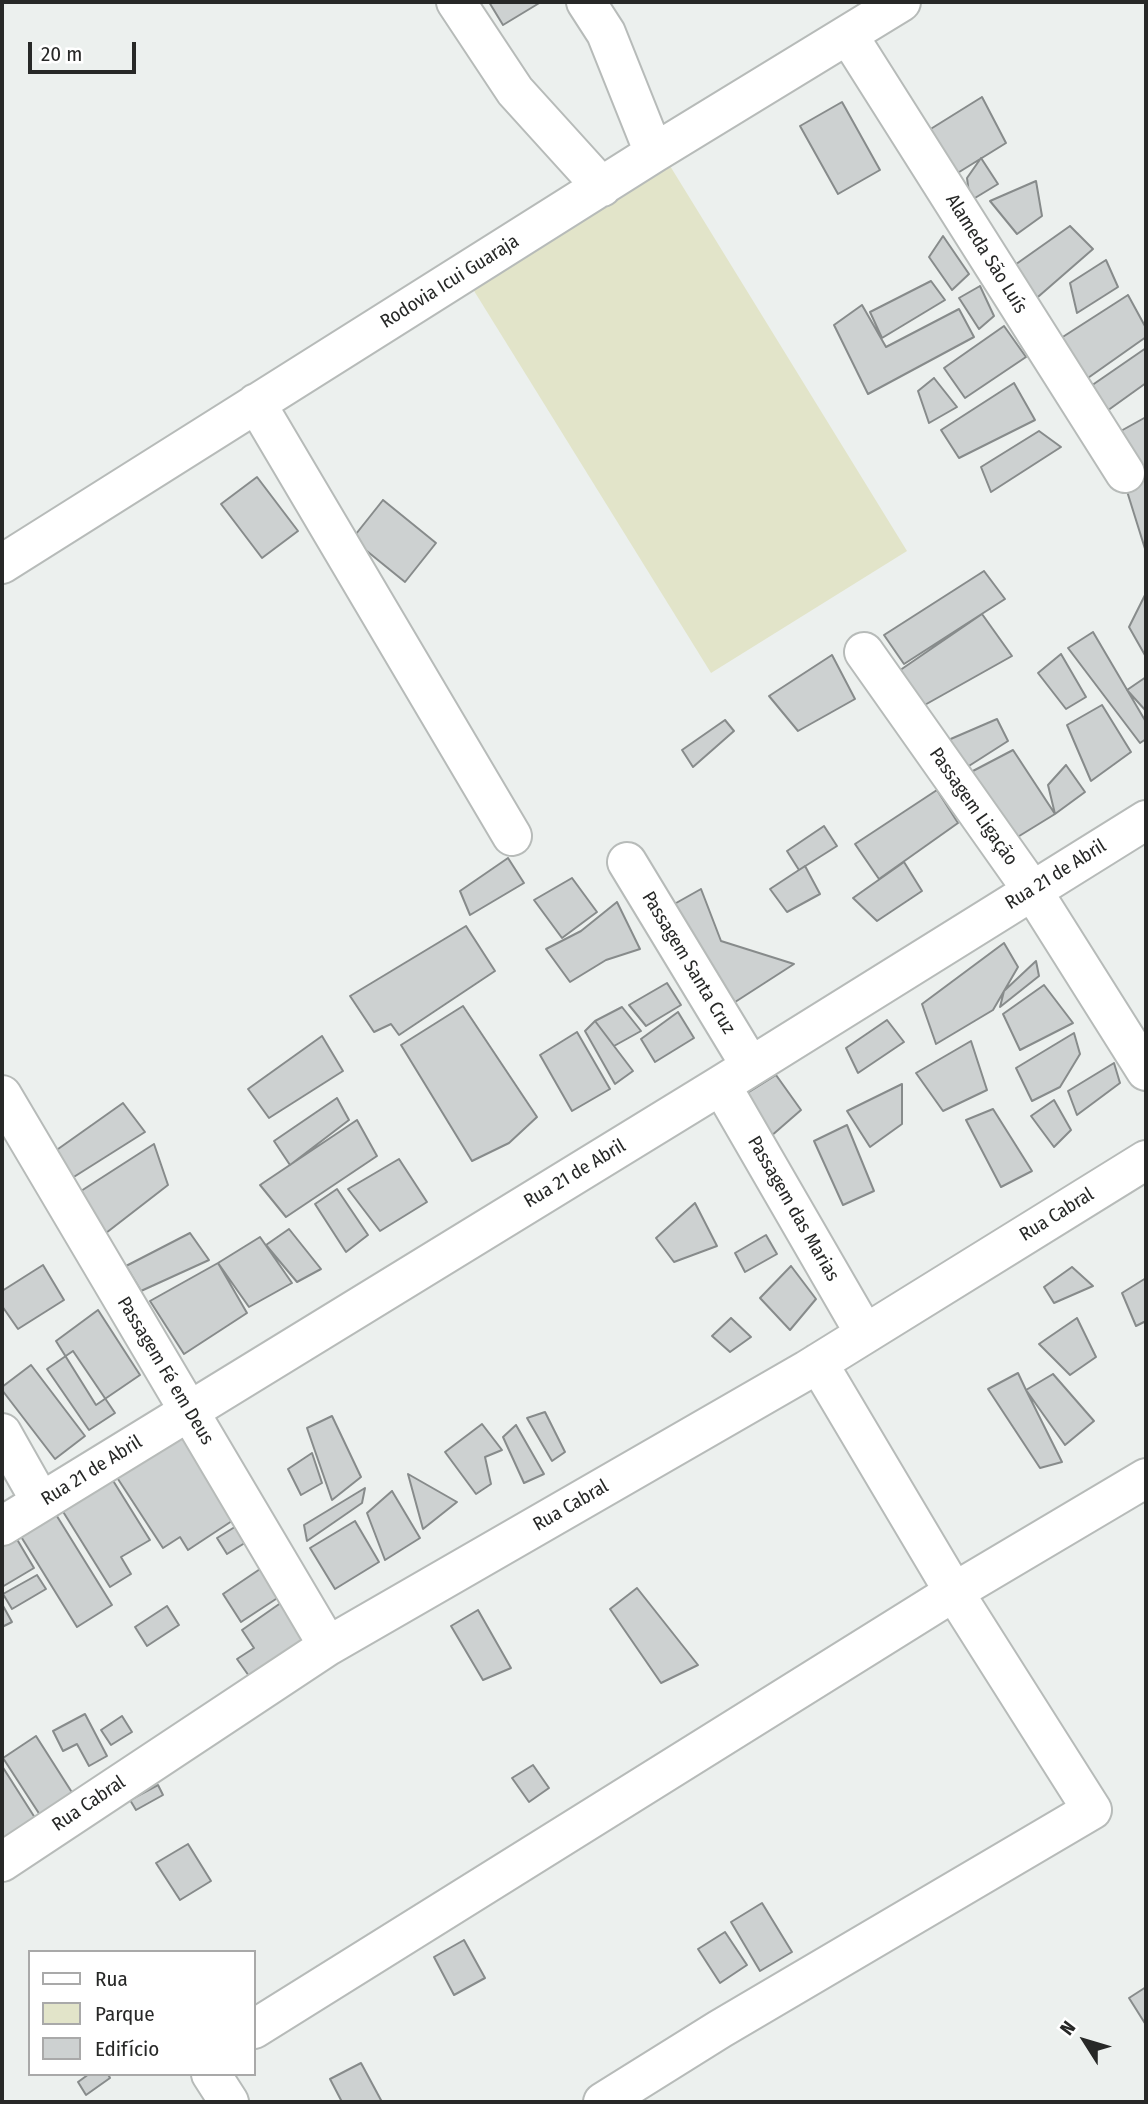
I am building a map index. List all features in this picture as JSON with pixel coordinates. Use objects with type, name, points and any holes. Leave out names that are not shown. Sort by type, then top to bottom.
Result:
[{"type":"street","points":[[456,2],[515,91],[602,187]]},
{"type":"street","points":[[586,2],[606,33],[654,153]]},
{"type":"street","name":"Rodovia Icui Guaraja","points":[[2,564],[654,153],[901,2]]},
{"type":"street","name":"Alameda São Luís","points":[[848,35],[1125,473]]},
{"type":"street","points":[[256,403],[512,835]]},
{"type":"street","name":"Passagem Ligação","points":[[864,652],[1032,890],[1146,1071]]},
{"type":"street","name":"Rua 21 de Abril","points":[[2,1526],[1146,820]]},
{"type":"street","name":"Passagem Santa Cruz","points":[[627,862],[736,1075]]},
{"type":"street","name":"Passagem das Marias","points":[[736,1075],[865,1334]]},
{"type":"street","name":"Passagem Fé em Deus","points":[[2,1095],[328,1646]]},
{"type":"street","name":"Rua Cabral","points":[[2,1862],[328,1646],[818,1363],[1146,1160]]},
{"type":"street","points":[[603,2102],[720,2029],[1092,1810],[954,1592],[818,1363]]},
{"type":"street","points":[[2,1433],[41,1502]]},
{"type":"street","points":[[256,2028],[954,1592],[1146,1478]]},
{"type":"street","points":[[212,2076],[229,2102]]},
{"type":"green space","points":[[667,161],[907,551],[711,673],[471,286]]},
{"type":"building","points":[[489,2],[541,2],[503,25]]},
{"type":"building","points":[[982,97],[1006,143],[956,174],[929,130]]},
{"type":"building","points":[[842,102],[880,170],[838,194],[800,126]]},
{"type":"building","points":[[981,158],[998,184],[970,201],[967,178]]},
{"type":"building","points":[[1036,181],[1042,216],[1017,234],[990,201]]},
{"type":"building","points":[[1070,226],[1093,249],[1031,303],[1012,267]]},
{"type":"building","points":[[943,236],[969,274],[952,290],[929,257]]},
{"type":"building","points":[[1106,260],[1118,287],[1077,313],[1070,283]]},
{"type":"building","points":[[931,281],[945,300],[882,338],[870,312]]},
{"type":"building","points":[[980,286],[994,316],[979,329],[959,298]]},
{"type":"building","points":[[1128,295],[1146,328],[1146,337],[1078,385],[1058,340]]},
{"type":"building","points":[[862,305],[886,347],[959,309],[974,337],[868,394],[834,325]]},
{"type":"building","points":[[1004,326],[1026,357],[965,398],[944,368]]},
{"type":"building","points":[[1146,348],[1146,383],[1100,416],[1088,388]]},
{"type":"building","points":[[934,378],[957,407],[929,423],[918,391]]},
{"type":"building","points":[[1014,383],[1035,420],[959,458],[941,430]]},
{"type":"building","points":[[1146,417],[1146,468],[1144,470],[1119,432]]},
{"type":"building","points":[[1039,431],[1061,447],[991,492],[981,467]]},
{"type":"building","points":[[257,477],[298,531],[262,558],[221,504]]},
{"type":"building","points":[[1146,477],[1146,552],[1126,488]]},
{"type":"building","points":[[383,500],[436,543],[405,582],[352,539]]},
{"type":"building","points":[[984,571],[1005,599],[904,664],[884,635]]},
{"type":"building","points":[[1146,593],[1146,657],[1129,627]]},
{"type":"building","points":[[982,614],[1012,656],[914,711],[893,675]]},
{"type":"building","points":[[1093,632],[1146,722],[1146,739],[1140,743],[1068,648]]},
{"type":"building","points":[[1061,654],[1086,697],[1066,709],[1038,673]]},
{"type":"building","points":[[832,655],[855,699],[798,731],[769,696]]},
{"type":"building","points":[[1146,677],[1146,711],[1127,690]]},
{"type":"building","points":[[1102,705],[1131,752],[1091,781],[1067,725]]},
{"type":"building","points":[[997,719],[1008,741],[961,771],[946,741]]},
{"type":"building","points":[[725,720],[734,731],[693,767],[682,750]]},
{"type":"building","points":[[1013,750],[1055,814],[1016,838],[971,772]]},
{"type":"building","points":[[1066,765],[1085,792],[1055,814],[1048,785]]},
{"type":"building","points":[[937,790],[958,823],[879,879],[855,844]]},
{"type":"building","points":[[824,826],[837,846],[799,870],[787,851]]},
{"type":"building","points":[[508,858],[524,883],[470,915],[460,891]]},
{"type":"building","points":[[904,862],[922,891],[877,921],[853,898]]},
{"type":"building","points":[[805,866],[820,894],[787,912],[770,889]]},
{"type":"building","points":[[572,878],[597,912],[562,938],[534,900]]},
{"type":"building","points":[[701,889],[721,941],[794,964],[732,1004],[669,907]]},
{"type":"building","points":[[617,902],[640,949],[606,960],[570,982],[546,949],[581,931]]},
{"type":"building","points":[[466,926],[495,971],[399,1035],[391,1024],[374,1032],[350,996]]},
{"type":"building","points":[[1004,943],[1018,967],[993,1010],[936,1044],[922,1004]]},
{"type":"building","points":[[1036,961],[1039,976],[1000,1007],[1004,991]]},
{"type":"building","points":[[667,983],[681,1005],[646,1026],[629,1005]]},
{"type":"building","points":[[1044,985],[1073,1023],[1020,1050],[1003,1014]]},
{"type":"building","points":[[463,1006],[537,1117],[509,1143],[472,1161],[401,1045]]},
{"type":"building","points":[[622,1007],[641,1031],[614,1046],[595,1021]]},
{"type":"building","points":[[678,1012],[694,1038],[655,1062],[641,1039]]},
{"type":"building","points":[[887,1020],[904,1042],[858,1073],[846,1048]]},
{"type":"building","points":[[595,1021],[633,1071],[615,1084],[585,1031]]},
{"type":"building","points":[[577,1032],[610,1089],[572,1111],[540,1055]]},
{"type":"building","points":[[1074,1033],[1080,1054],[1060,1087],[1032,1101],[1016,1068]]},
{"type":"building","points":[[322,1036],[343,1071],[269,1118],[248,1089]]},
{"type":"building","points":[[971,1041],[987,1090],[943,1111],[916,1073]]},
{"type":"building","points":[[1114,1063],[1120,1083],[1077,1115],[1068,1091]]},
{"type":"building","points":[[776,1075],[801,1110],[770,1137],[741,1097]]},
{"type":"building","points":[[902,1084],[902,1124],[870,1147],[847,1111]]},
{"type":"building","points":[[337,1098],[349,1120],[290,1165],[274,1141]]},
{"type":"building","points":[[1054,1100],[1071,1130],[1054,1147],[1031,1116]]},
{"type":"building","points":[[123,1103],[145,1132],[69,1180],[51,1154]]},
{"type":"building","points":[[993,1109],[1032,1171],[1001,1187],[966,1120]]},
{"type":"building","points":[[357,1120],[377,1156],[286,1217],[260,1185]]},
{"type":"building","points":[[847,1125],[874,1191],[843,1205],[814,1141]]},
{"type":"building","points":[[154,1144],[168,1185],[106,1233],[81,1191]]},
{"type":"building","points":[[399,1159],[427,1202],[380,1231],[348,1189]]},
{"type":"building","points":[[337,1189],[368,1235],[346,1252],[315,1204]]},
{"type":"building","points":[[695,1203],[717,1246],[674,1262],[656,1238]]},
{"type":"building","points":[[289,1229],[321,1269],[297,1282],[266,1245]]},
{"type":"building","points":[[190,1233],[209,1260],[141,1291],[126,1266]]},
{"type":"building","points":[[766,1235],[777,1254],[745,1272],[735,1253]]},
{"type":"building","points":[[260,1237],[292,1283],[249,1307],[218,1263]]},
{"type":"building","points":[[218,1263],[247,1313],[184,1354],[150,1301]]},
{"type":"building","points":[[43,1265],[64,1300],[18,1329],[2,1306],[2,1291]]},
{"type":"building","points":[[791,1266],[816,1299],[790,1330],[760,1298]]},
{"type":"building","points":[[1072,1267],[1093,1286],[1054,1303],[1044,1287]]},
{"type":"building","points":[[1146,1278],[1146,1321],[1136,1326],[1122,1293]]},
{"type":"building","points":[[98,1310],[140,1375],[96,1405],[56,1341]]},
{"type":"building","points":[[731,1318],[751,1337],[730,1352],[712,1336]]},
{"type":"building","points":[[1077,1318],[1096,1357],[1070,1375],[1039,1344]]},
{"type":"building","points":[[73,1351],[115,1413],[89,1430],[47,1369]]},
{"type":"building","points":[[31,1365],[85,1436],[55,1459],[2,1390],[2,1387]]},
{"type":"building","points":[[1018,1373],[1062,1462],[1040,1468],[988,1389]]},
{"type":"building","points":[[1053,1374],[1094,1421],[1065,1445],[1026,1390]]},
{"type":"building","points":[[545,1412],[565,1452],[552,1461],[527,1418]]},
{"type":"building","points":[[332,1416],[361,1477],[332,1500],[307,1428]]},
{"type":"building","points":[[482,1424],[502,1450],[485,1457],[491,1484],[476,1494],[445,1452]]},
{"type":"building","points":[[516,1425],[544,1474],[524,1483],[503,1437]]},
{"type":"building","points":[[186,1430],[241,1515],[188,1550],[180,1537],[163,1548],[116,1476]]},
{"type":"building","points":[[312,1453],[322,1483],[301,1495],[288,1469]]},
{"type":"building","points":[[408,1474],[457,1502],[423,1529]]},
{"type":"building","points":[[112,1479],[150,1540],[121,1557],[131,1574],[110,1587],[62,1510]]},
{"type":"building","points":[[365,1488],[362,1503],[307,1541],[304,1525]]},
{"type":"building","points":[[392,1491],[420,1538],[385,1560],[367,1513]]},
{"type":"building","points":[[55,1513],[112,1605],[77,1627],[20,1535]]},
{"type":"building","points":[[355,1521],[379,1562],[335,1589],[310,1548]]},
{"type":"building","points":[[238,1525],[248,1541],[227,1554],[217,1538]]},
{"type":"building","points":[[15,1536],[34,1568],[2,1587],[2,1544]]},
{"type":"building","points":[[266,1565],[285,1593],[241,1622],[223,1594]]},
{"type":"building","points":[[37,1575],[46,1589],[12,1609],[3,1594]]},
{"type":"building","points":[[637,1588],[698,1665],[661,1683],[610,1609]]},
{"type":"building","points":[[285,1600],[309,1636],[249,1676],[237,1659],[254,1648],[242,1630]]},
{"type":"building","points":[[2,1604],[12,1622],[2,1627]]},
{"type":"building","points":[[167,1606],[179,1625],[147,1646],[135,1627]]},
{"type":"building","points":[[478,1610],[511,1668],[483,1680],[451,1626]]},
{"type":"building","points":[[85,1714],[107,1756],[89,1766],[77,1744],[63,1751],[53,1731]]},
{"type":"building","points":[[122,1716],[132,1732],[111,1745],[101,1730]]},
{"type":"building","points":[[36,1736],[73,1794],[40,1815],[3,1758]]},
{"type":"building","points":[[533,1765],[549,1788],[529,1802],[512,1778]]},
{"type":"building","points":[[2,1766],[37,1821],[2,1843]]},
{"type":"building","points":[[158,1785],[163,1795],[136,1810],[130,1800]]},
{"type":"building","points":[[188,1844],[211,1881],[180,1900],[156,1863]]},
{"type":"building","points":[[762,1903],[792,1952],[760,1971],[731,1922]]},
{"type":"building","points":[[725,1932],[747,1965],[720,1983],[698,1949]]},
{"type":"building","points":[[464,1940],[485,1978],[454,1995],[434,1957]]},
{"type":"building","points":[[1146,1987],[1146,2025],[1129,1998]]},
{"type":"building","points":[[361,2063],[382,2102],[342,2102],[330,2079]]},
{"type":"building","points":[[86,2076],[110,2078],[86,2095],[78,2082]]}]
